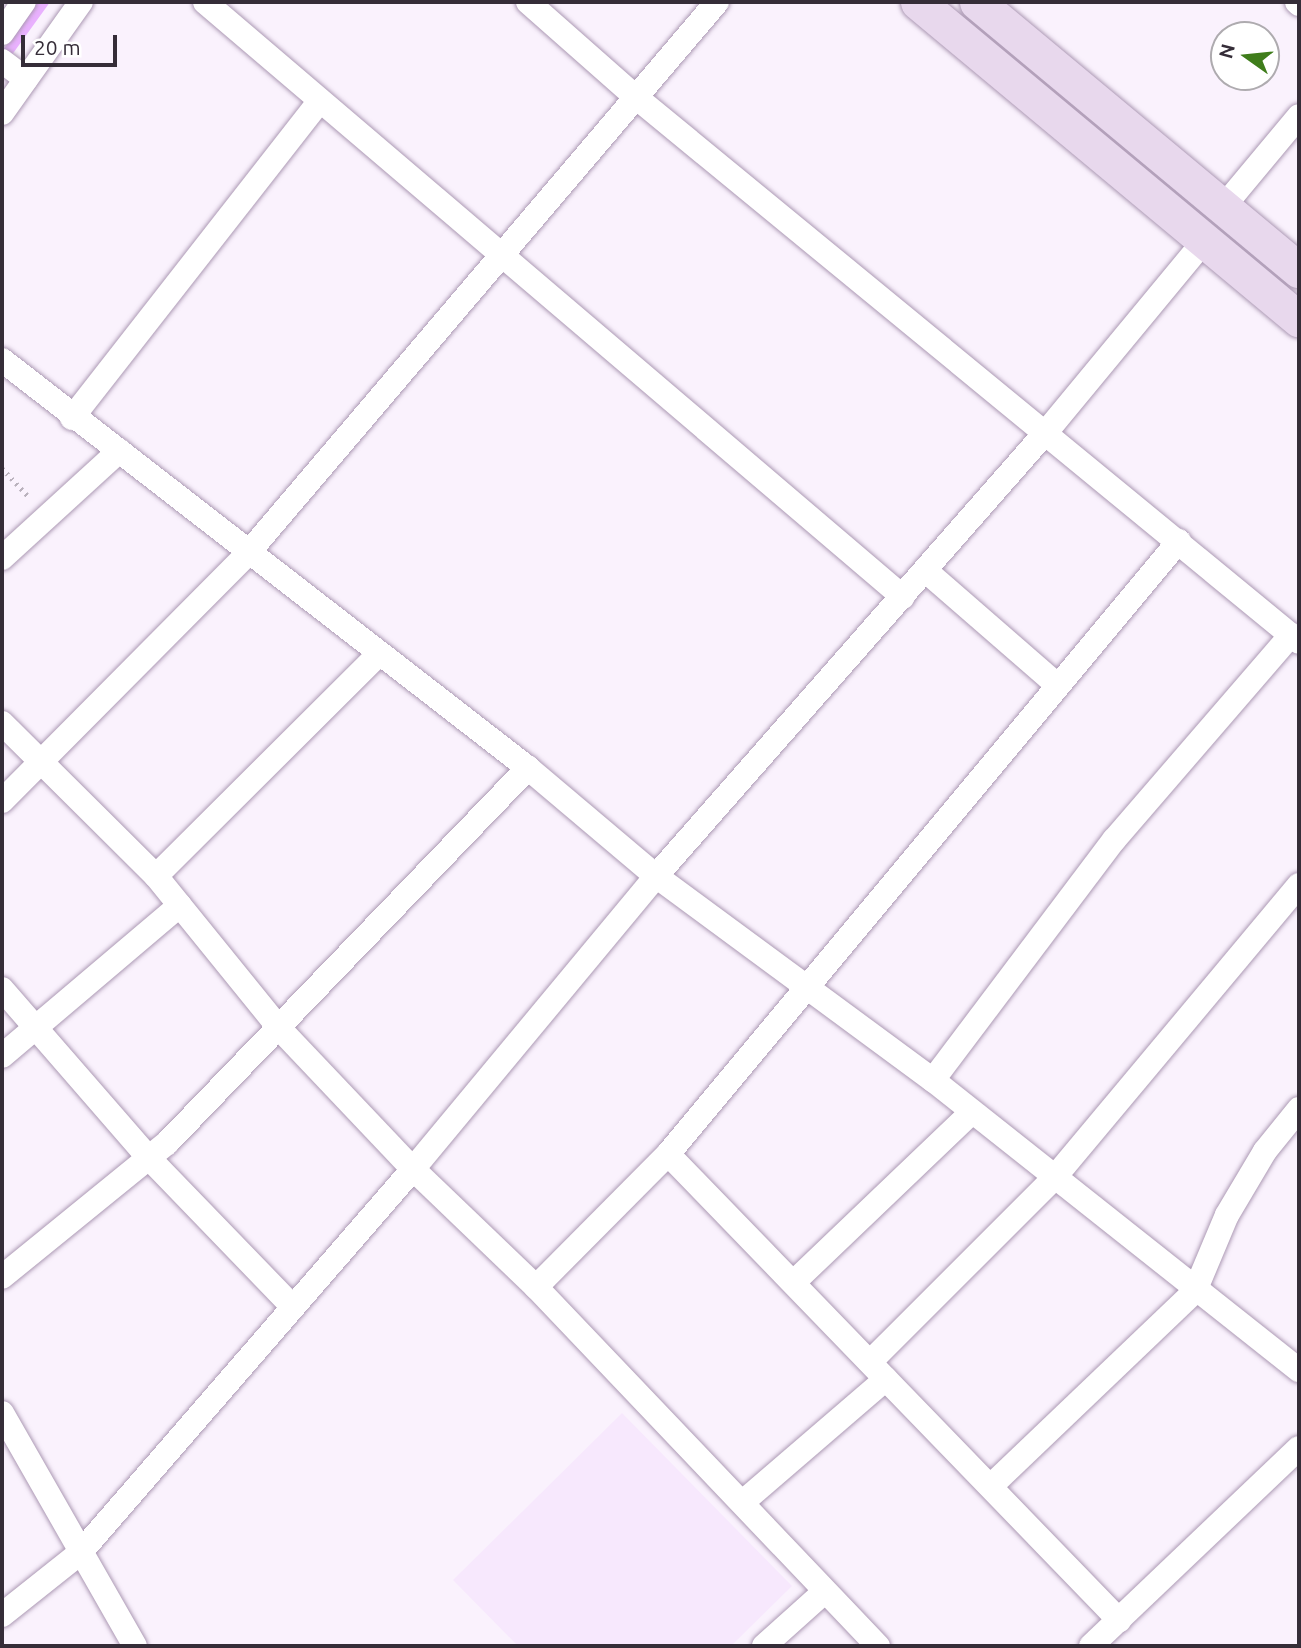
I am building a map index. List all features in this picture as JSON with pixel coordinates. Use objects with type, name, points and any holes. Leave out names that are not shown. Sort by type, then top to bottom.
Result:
[{"type":"street","points":[[2,33],[24,2]]},
{"type":"street","points":[[2,113],[14,70],[81,2]]},
{"type":"street","points":[[205,2],[318,103],[903,597]]},
{"type":"street","points":[[528,2],[637,98],[1295,638],[1106,849],[933,1080]]},
{"type":"street","points":[[2,801],[249,552],[717,2]]},
{"type":"street","points":[[918,2],[1299,319]]},
{"type":"street","points":[[977,2],[1299,270]]},
{"type":"street","points":[[72,418],[318,103]]},
{"type":"street","points":[[1224,206],[1299,116]]},
{"type":"street","points":[[2,1615],[80,1553],[412,1169],[656,876],[1046,432],[1204,242]]},
{"type":"street","points":[[2,360],[72,418],[119,451],[528,768],[656,876],[933,1080],[970,1114],[1299,1370]]},
{"type":"street","points":[[2,558],[119,451]]},
{"type":"street","points":[[536,1287],[668,1154],[805,984],[1179,541]]},
{"type":"street","points":[[926,571],[1056,684]]},
{"type":"street","points":[[156,876],[379,654]]},
{"type":"street","points":[[2,723],[38,762],[156,876],[279,1028],[412,1169],[536,1287],[744,1501],[822,1592],[878,1646]]},
{"type":"street","points":[[2,1277],[149,1158],[279,1028],[528,768]]},
{"type":"street","points":[[744,1501],[878,1371],[1054,1178],[1299,885]]},
{"type":"street","points":[[2,1056],[37,1023],[180,905]]},
{"type":"street","points":[[2,989],[37,1023],[149,1158],[293,1307]]},
{"type":"street","points":[[992,1485],[1195,1291],[1227,1216],[1265,1151],[1299,1109]]},
{"type":"street","points":[[794,1282],[970,1114]]},
{"type":"street","points":[[668,1154],[992,1485],[1119,1620]]},
{"type":"street","points":[[2,1413],[135,1646]]},
{"type":"street","points":[[1091,1646],[1299,1448]]},
{"type":"street","points":[[764,1646],[822,1592]]},
{"type":"path","points":[[2,468],[48,516]]},
{"type":"shaded area","points":[[622,1413],[792,1586],[731,1646],[518,1646],[453,1580]]},
{"type":"waterway","points":[[2,60],[44,2]]}]
